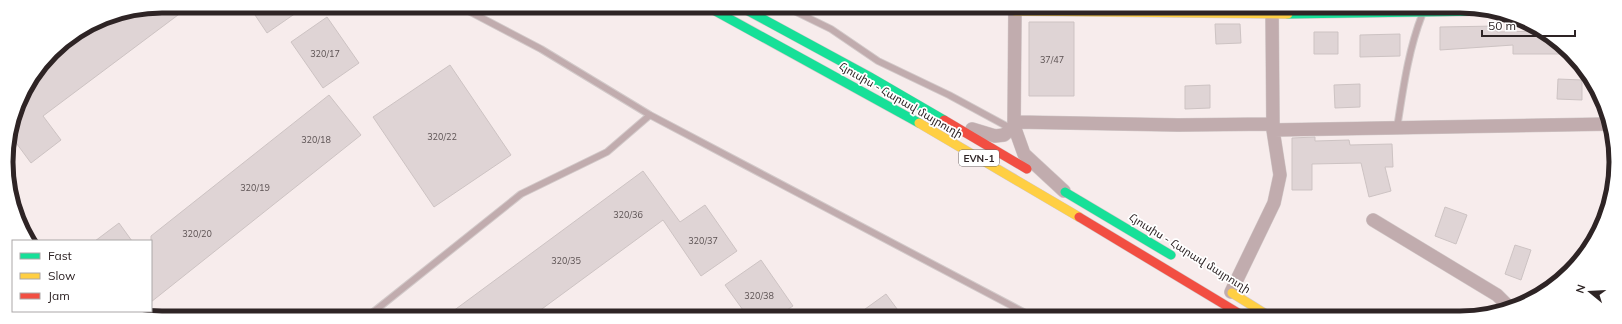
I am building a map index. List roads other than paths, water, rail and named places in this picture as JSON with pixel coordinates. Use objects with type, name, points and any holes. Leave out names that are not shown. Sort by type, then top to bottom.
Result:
[{"type":"main road","name":"Հյուսիս - Հարավ մայրուղի","points":[[721,13],[855,87],[962,149],[1234,311]]},
{"type":"main road","name":"Հյուսիս - Հարավ մայրուղի","points":[[752,13],[946,120],[1179,260]]},
{"type":"main road","name":"Հյուսիս - Հարավ մայրուղի","points":[[1228,290],[1261,311]]},
{"type":"street","points":[[1015,13],[1013,125],[1024,154],[1064,191]]},
{"type":"street","points":[[1228,290],[1274,203],[1280,175],[1272,127],[1272,13]]},
{"type":"street","points":[[946,120],[995,136],[1004,135],[1013,125],[1178,125],[1397,128],[1604,124]]},
{"type":"street","points":[[1373,220],[1497,295],[1506,304]]},
{"type":"lane","points":[[472,13],[541,49],[650,115],[1022,311]]},
{"type":"lane","points":[[798,13],[831,29],[878,61],[1013,125]]},
{"type":"lane","points":[[1397,128],[1414,34],[1422,13]]},
{"type":"lane","points":[[375,311],[521,194],[607,152],[650,115]]}]
